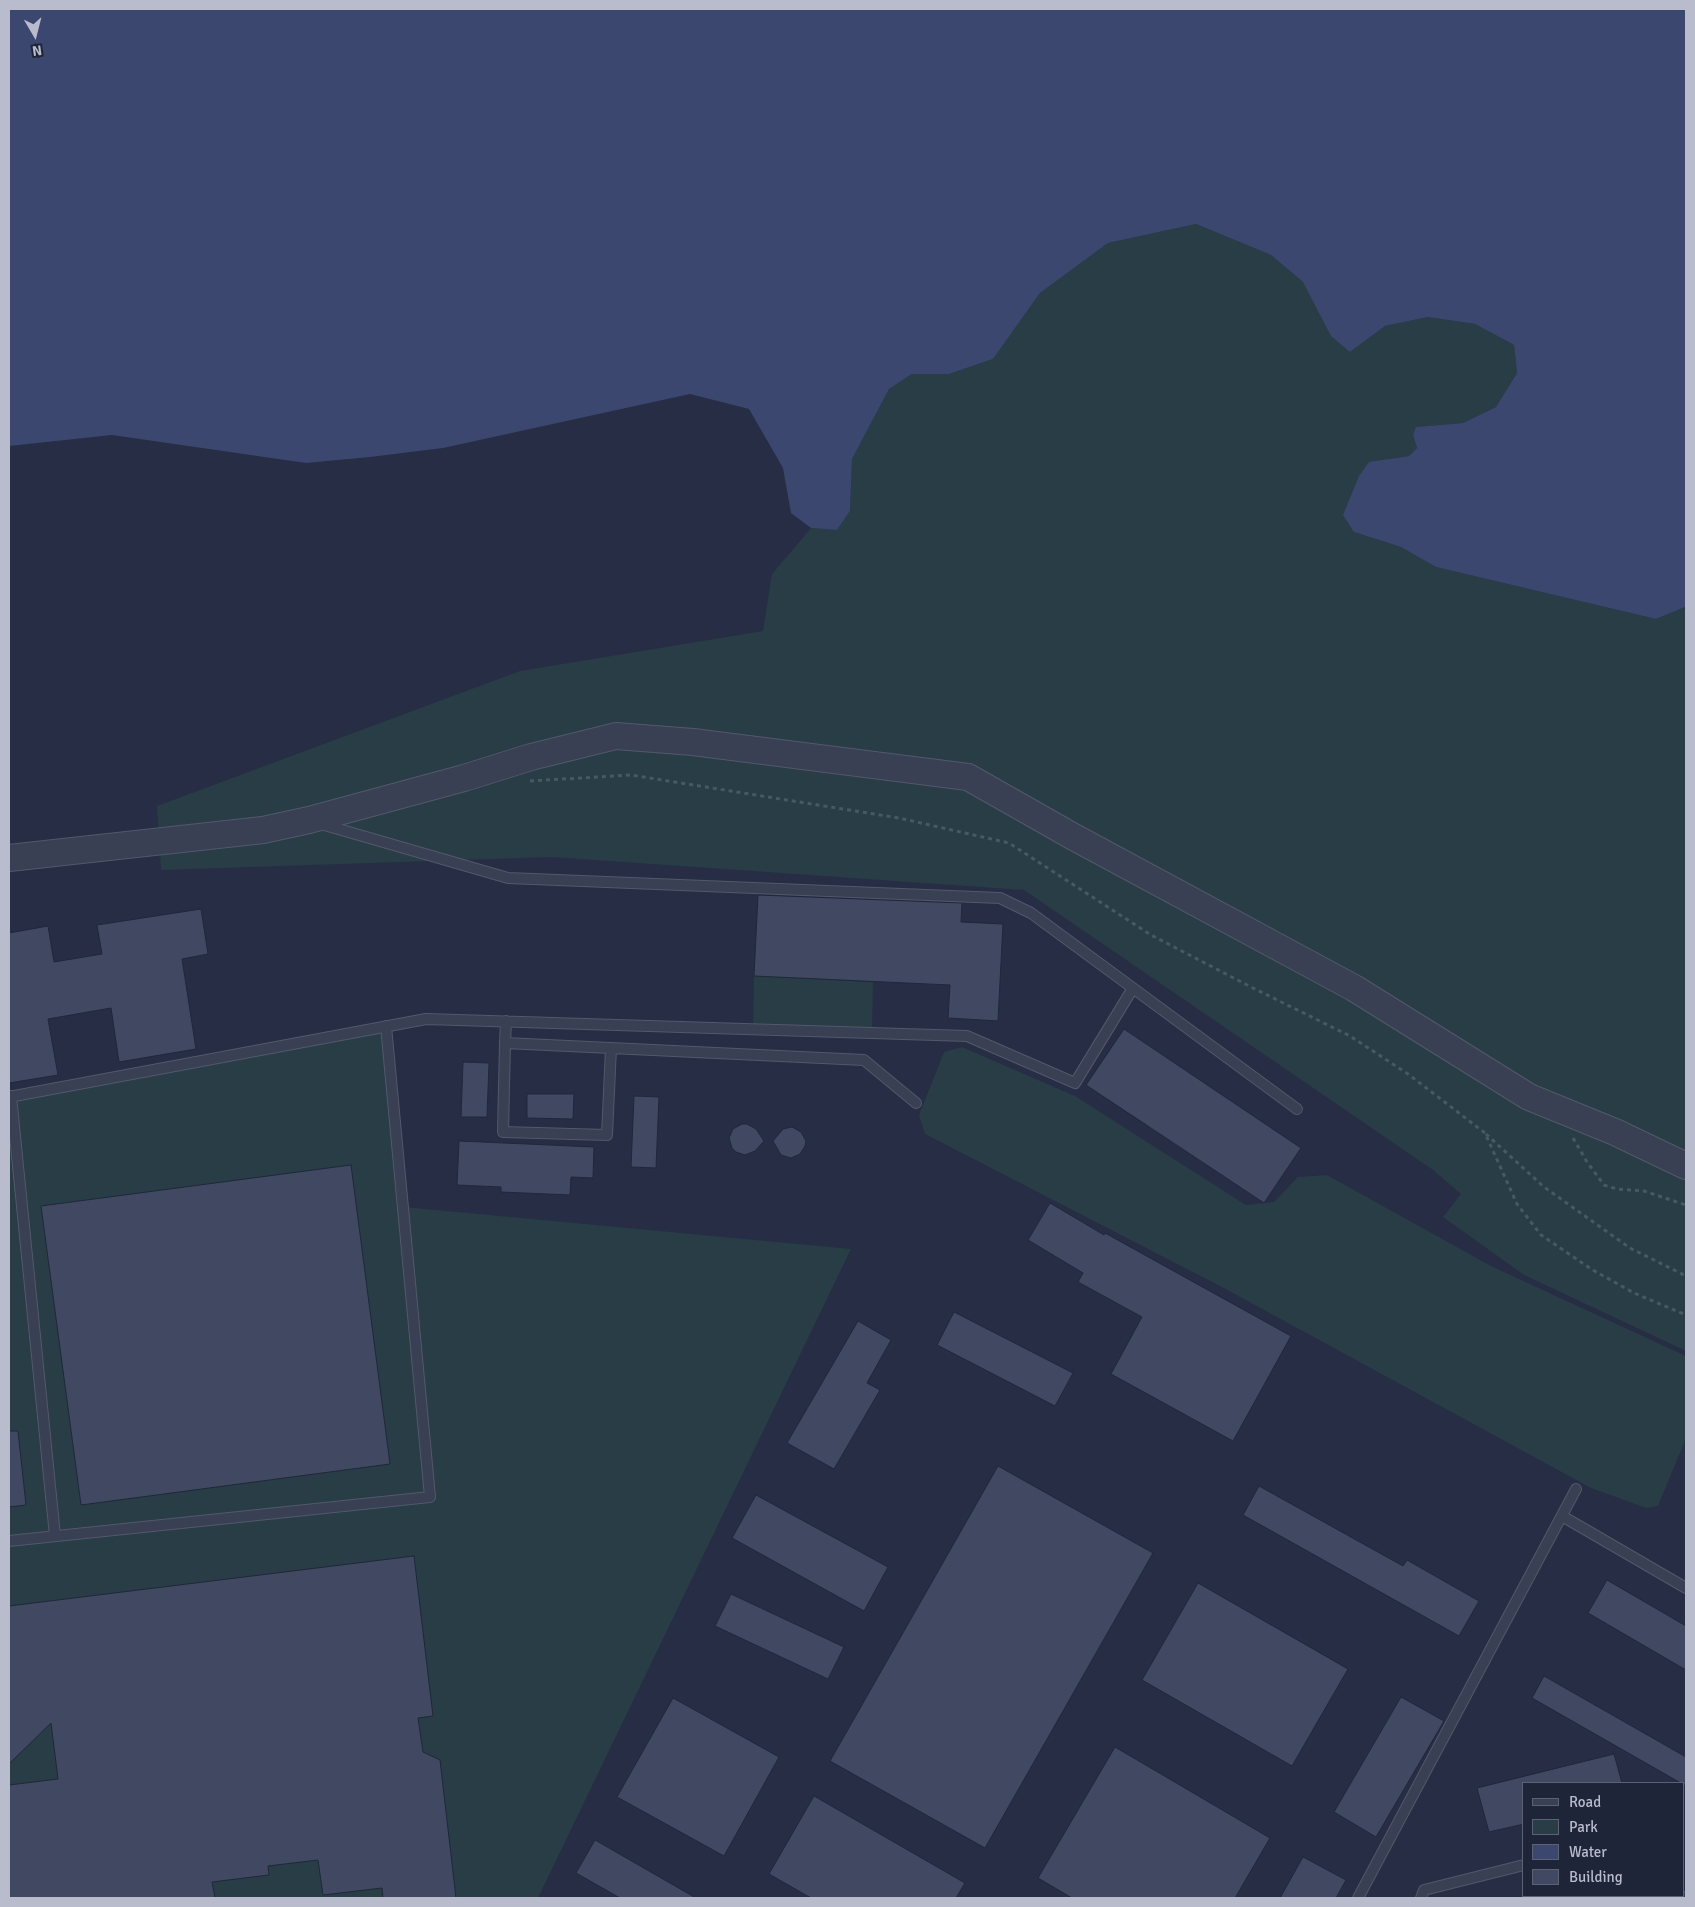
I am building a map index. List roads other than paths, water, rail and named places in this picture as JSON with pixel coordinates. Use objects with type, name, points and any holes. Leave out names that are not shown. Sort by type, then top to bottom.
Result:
[{"type":"street","points":[[9,858],[263,830],[308,820],[464,778],[531,757],[616,736],[693,742],[968,777],[1072,836],[1354,988],[1529,1097],[1615,1132],[1686,1166]]},
{"type":"lane","points":[[308,820],[508,878],[1000,898],[1031,913],[1297,1109]]},
{"type":"lane","points":[[55,1536],[10,1097],[426,1018],[967,1036],[1075,1083],[1133,988]]},
{"type":"lane","points":[[506,1021],[503,1132],[607,1134],[611,1048]]},
{"type":"lane","points":[[9,1541],[430,1497],[386,1026]]},
{"type":"lane","points":[[505,1043],[864,1060],[916,1103]]},
{"type":"lane","points":[[1358,1898],[1576,1489]]},
{"type":"lane","points":[[1562,1516],[1686,1588]]},
{"type":"lane","points":[[1421,1898],[1424,1890],[1522,1866]]},
{"type":"water","points":[[9,9],[1686,9],[1685,607],[1656,619],[1436,567],[1401,547],[1354,532],[1343,515],[1359,476],[1369,462],[1409,456],[1417,448],[1413,435],[1416,427],[1463,423],[1496,407],[1517,373],[1514,345],[1475,324],[1428,317],[1385,326],[1350,352],[1331,336],[1303,282],[1271,255],[1196,224],[1108,243],[1040,293],[993,359],[949,374],[912,374],[889,389],[852,459],[850,511],[837,530],[811,528],[791,513],[783,468],[749,409],[690,394],[443,448],[306,463],[112,435],[9,446]]}]
